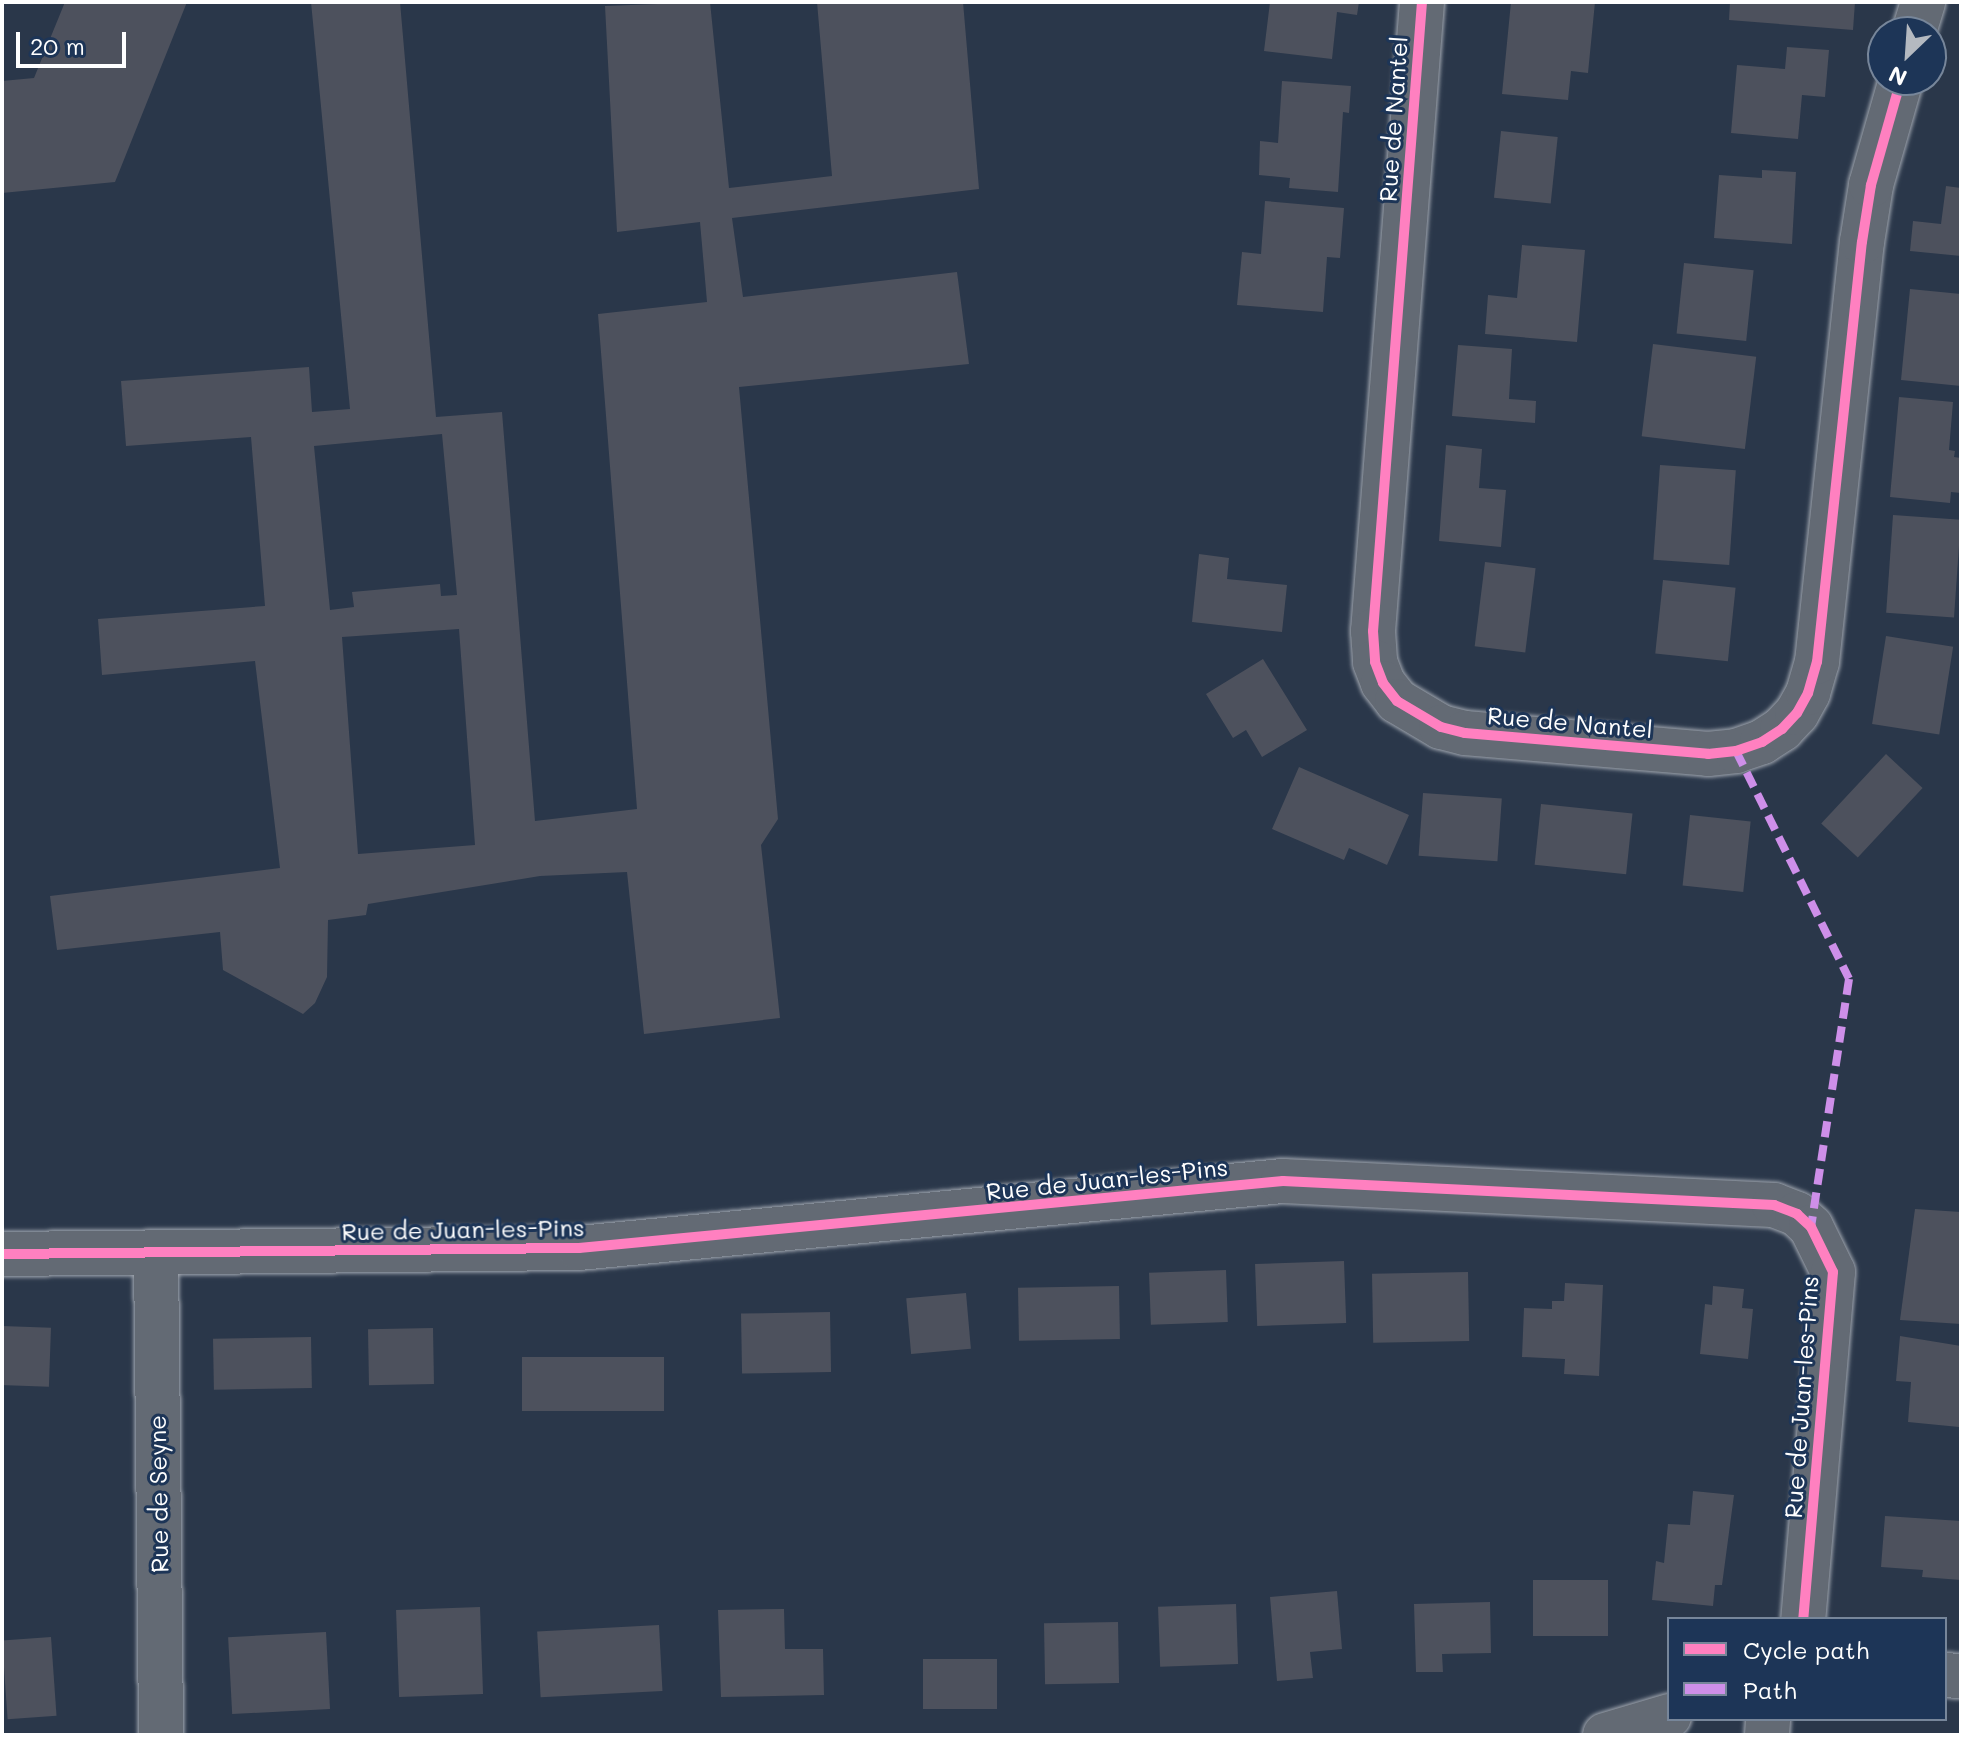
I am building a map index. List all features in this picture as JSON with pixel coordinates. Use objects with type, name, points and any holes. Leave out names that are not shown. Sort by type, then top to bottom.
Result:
[{"type":"street","name":"Rue de Nantel","points":[[1422,2],[1373,631],[1375,662],[1383,683],[1397,701],[1417,716],[1465,733],[1708,754],[1736,751],[1762,742],[1782,729],[1797,713],[1808,693],[1817,662],[1862,242],[1871,185],[1896,96]]},
{"type":"street","name":"Rue de Juan-les-Pins","points":[[2,1254],[579,1248],[949,1216],[1283,1181],[1774,1205],[1797,1214],[1811,1227],[1833,1272],[1803,1617]]},
{"type":"street","name":"Rue de Seyne","points":[[156,1252],[161,1735]]},
{"type":"street","points":[[1605,1735],[1667,1717]]},
{"type":"building","points":[[65,2],[187,2],[115,182],[2,193],[2,81],[34,78]]},
{"type":"building","points":[[311,2],[400,2],[436,417],[502,412],[535,821],[637,809],[598,314],[707,302],[700,222],[617,232],[605,6],[710,2],[729,188],[832,176],[817,2],[963,2],[979,189],[732,218],[743,297],[957,272],[969,364],[739,387],[778,819],[761,845],[780,1018],[644,1034],[627,872],[540,876],[368,904],[366,915],[328,920],[327,977],[315,1003],[303,1014],[223,970],[220,932],[57,950],[50,896],[280,868],[255,661],[102,675],[98,619],[265,606],[251,437],[126,446],[121,381],[309,367],[312,412],[350,409]],"holes":[[[442,434],[457,595],[441,596],[440,584],[352,592],[354,607],[330,610],[314,446]],[[459,629],[475,845],[358,854],[342,637]]]},
{"type":"building","points":[[1270,2],[1359,2],[1357,15],[1337,12],[1332,59],[1264,51]]},
{"type":"building","points":[[1511,2],[1595,2],[1588,73],[1571,71],[1568,100],[1502,94]]},
{"type":"building","points":[[1730,2],[1855,2],[1853,30],[1729,20]]},
{"type":"building","points":[[1787,47],[1829,50],[1825,97],[1802,95],[1798,139],[1731,133],[1737,65],[1785,69]]},
{"type":"building","points":[[1282,81],[1351,86],[1349,113],[1343,112],[1338,192],[1289,188],[1290,178],[1259,175],[1260,141],[1278,143]]},
{"type":"building","points":[[1501,131],[1558,137],[1551,204],[1494,198]]},
{"type":"building","points":[[1762,170],[1796,172],[1792,244],[1714,238],[1719,175],[1762,178]]},
{"type":"building","points":[[1946,186],[1961,188],[1961,256],[1910,251],[1913,221],[1941,224]]},
{"type":"building","points":[[1265,201],[1344,208],[1340,258],[1327,257],[1323,312],[1237,305],[1242,252],[1261,254]]},
{"type":"building","points":[[1522,245],[1585,250],[1577,342],[1485,334],[1488,295],[1517,298]]},
{"type":"building","points":[[1684,263],[1754,270],[1746,341],[1677,334]]},
{"type":"building","points":[[1910,289],[1961,294],[1961,386],[1901,380]]},
{"type":"building","points":[[1653,344],[1756,357],[1745,449],[1642,436]]},
{"type":"building","points":[[1458,345],[1512,349],[1509,399],[1536,401],[1535,423],[1452,416]]},
{"type":"building","points":[[1899,397],[1953,402],[1949,450],[1955,451],[1954,457],[1961,458],[1961,493],[1951,492],[1950,503],[1890,497]]},
{"type":"building","points":[[1446,445],[1482,449],[1479,488],[1506,490],[1501,547],[1439,541]]},
{"type":"building","points":[[1660,465],[1736,470],[1729,565],[1653,560]]},
{"type":"building","points":[[1893,515],[1961,520],[1954,618],[1886,613]]},
{"type":"building","points":[[1199,554],[1229,558],[1227,579],[1287,585],[1282,632],[1192,622]]},
{"type":"building","points":[[1485,562],[1536,568],[1525,653],[1475,646]]},
{"type":"building","points":[[1663,580],[1736,588],[1728,661],[1655,654]]},
{"type":"building","points":[[1886,636],[1953,647],[1939,735],[1872,724]]},
{"type":"building","points":[[1263,659],[1307,730],[1262,757],[1246,730],[1233,738],[1206,694]]},
{"type":"building","points":[[1886,754],[1923,788],[1858,858],[1821,823]]},
{"type":"building","points":[[1299,767],[1409,815],[1387,865],[1349,848],[1344,860],[1272,829]]},
{"type":"building","points":[[1423,793],[1502,799],[1497,861],[1419,856]]},
{"type":"building","points":[[1541,804],[1632,814],[1626,874],[1535,865]]},
{"type":"building","points":[[1690,815],[1751,821],[1743,892],[1683,886]]},
{"type":"building","points":[[1915,1209],[1961,1212],[1961,1324],[1900,1320]]},
{"type":"building","points":[[1344,1261],[1346,1323],[1257,1326],[1255,1264]]},
{"type":"building","points":[[1226,1270],[1228,1322],[1151,1325],[1149,1273]]},
{"type":"building","points":[[1468,1272],[1469,1341],[1373,1343],[1372,1274]]},
{"type":"building","points":[[1565,1283],[1603,1285],[1599,1376],[1564,1374],[1565,1359],[1522,1357],[1524,1308],[1552,1309],[1552,1301],[1564,1301]]},
{"type":"building","points":[[1119,1286],[1120,1339],[1019,1341],[1018,1288]]},
{"type":"building","points":[[1713,1286],[1744,1289],[1742,1308],[1753,1309],[1748,1359],[1700,1354],[1705,1304],[1712,1305]]},
{"type":"building","points":[[966,1293],[971,1349],[911,1354],[906,1298]]},
{"type":"building","points":[[830,1312],[831,1372],[742,1374],[741,1314]]},
{"type":"building","points":[[2,1326],[51,1328],[49,1387],[2,1385]]},
{"type":"building","points":[[433,1328],[434,1384],[369,1385],[368,1329]]},
{"type":"building","points":[[1900,1336],[1961,1346],[1959,1427],[1908,1422],[1911,1382],[1896,1381]]},
{"type":"building","points":[[311,1337],[312,1388],[214,1390],[213,1339]]},
{"type":"building","points":[[522,1357],[664,1357],[664,1411],[522,1411]]},
{"type":"building","points":[[1693,1491],[1734,1495],[1722,1585],[1715,1585],[1713,1606],[1652,1600],[1656,1561],[1664,1563],[1668,1524],[1690,1525]]},
{"type":"building","points":[[1885,1516],[1961,1521],[1961,1580],[1922,1577],[1923,1570],[1881,1567]]},
{"type":"building","points":[[1533,1580],[1608,1580],[1608,1636],[1533,1636]]},
{"type":"building","points":[[1337,1591],[1342,1649],[1310,1652],[1313,1678],[1277,1681],[1270,1597]]},
{"type":"building","points":[[1490,1602],[1491,1653],[1442,1654],[1443,1672],[1416,1672],[1414,1604]]},
{"type":"building","points":[[1236,1604],[1238,1664],[1160,1667],[1158,1607]]},
{"type":"building","points":[[480,1607],[483,1694],[399,1697],[396,1610]]},
{"type":"building","points":[[784,1609],[785,1649],[823,1649],[824,1695],[721,1697],[718,1610]]},
{"type":"building","points":[[1118,1622],[1119,1683],[1045,1684],[1044,1623]]},
{"type":"building","points":[[659,1625],[662,1691],[541,1697],[537,1631]]},
{"type":"building","points":[[326,1632],[330,1709],[232,1714],[228,1637]]},
{"type":"building","points":[[51,1637],[57,1716],[8,1719],[2,1640]]},
{"type":"building","points":[[923,1659],[997,1659],[997,1709],[923,1709]]},
{"type":"marked path","points":[[1736,751],[1849,979],[1811,1227]]},
{"type":"cycle path","points":[[1422,2],[1373,631],[1375,662],[1383,683],[1397,701],[1441,727],[1465,733],[1708,754],[1736,751],[1762,742],[1782,729],[1797,713],[1808,693],[1817,662],[1862,242],[1871,185],[1896,96]]},
{"type":"cycle path","points":[[2,1254],[579,1248],[1283,1181],[1774,1205],[1797,1214],[1811,1227],[1833,1272],[1803,1617]]}]
